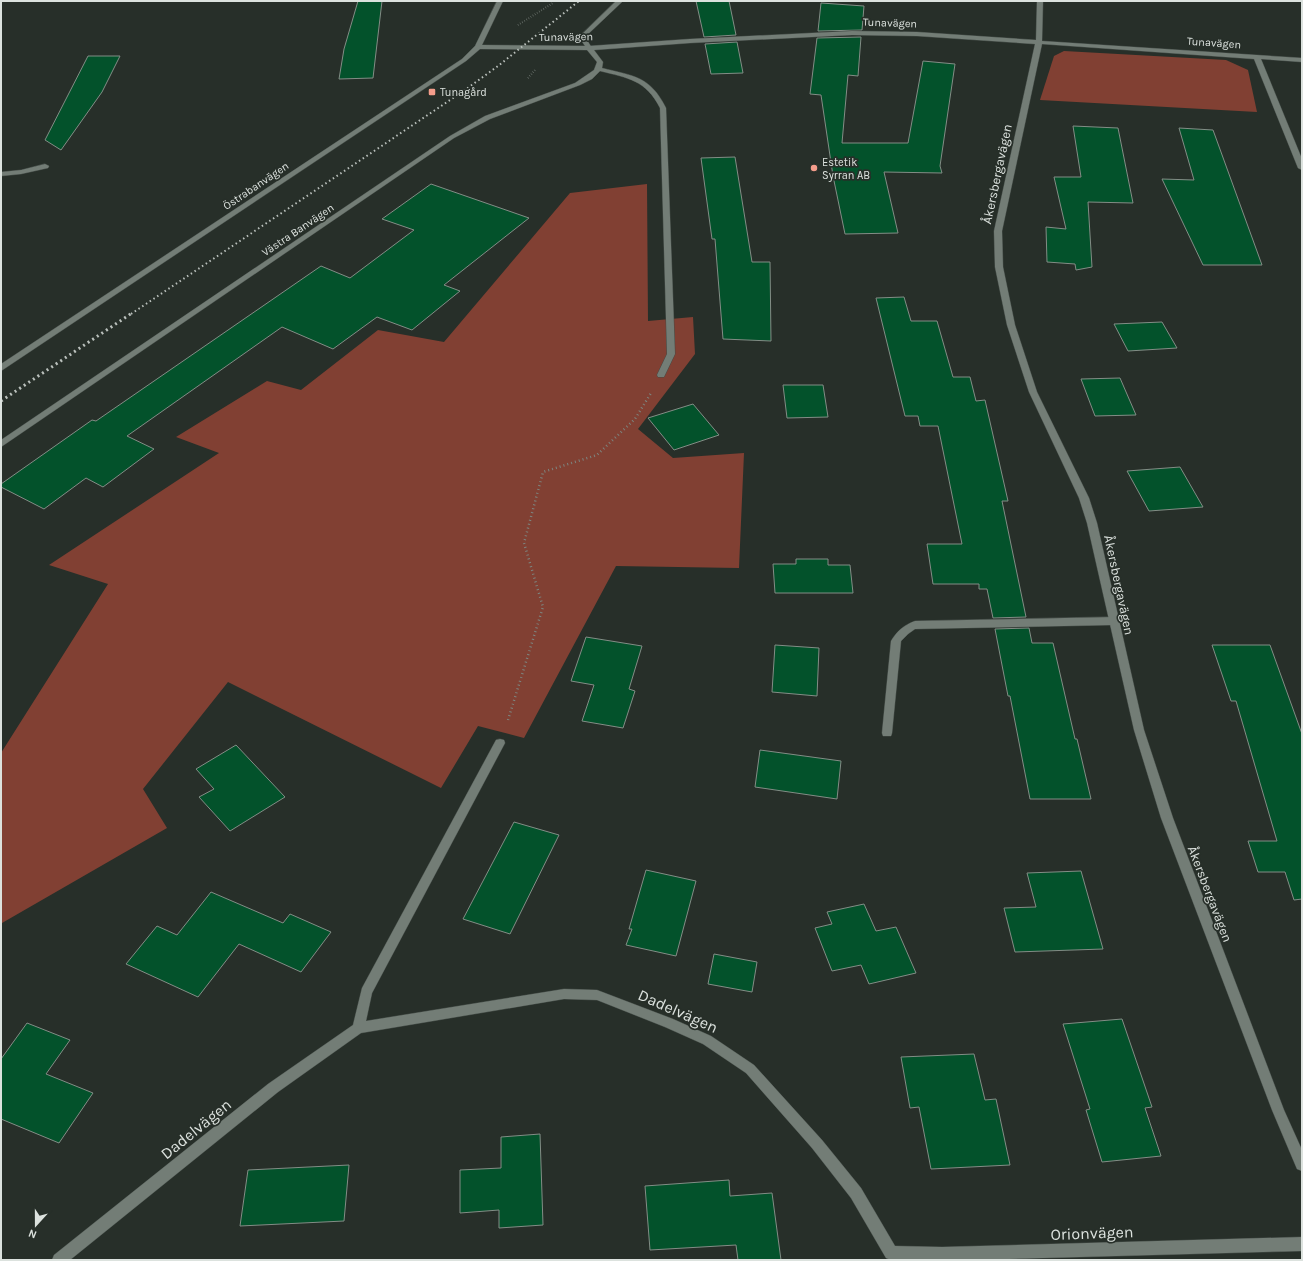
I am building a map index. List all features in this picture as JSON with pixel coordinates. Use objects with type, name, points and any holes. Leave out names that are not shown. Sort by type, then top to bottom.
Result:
[{"type":"street","name":"Östrabanvägen","points":[[1,368],[426,87],[464,60],[478,47],[500,1]]},
{"type":"street","points":[[620,1],[582,37],[600,62],[598,69],[630,77],[647,84],[657,95],[663,108],[671,354],[661,375]]},
{"type":"street","name":"Åkersbergavägen","points":[[1040,1],[1039,42],[998,231],[999,267],[1012,325],[1033,392],[1084,498],[1090,516],[1139,730],[1167,818],[1278,1110],[1302,1165]]},
{"type":"street","name":"Tunavägen","points":[[478,47],[589,48],[690,41],[852,33],[917,34],[1302,60]]},
{"type":"street","points":[[1257,57],[1302,168]]},
{"type":"street","name":"Västra Banvägen","points":[[1,444],[452,137],[492,115],[576,84],[593,75],[598,69]]},
{"type":"street","points":[[1,174],[21,172],[46,166]]},
{"type":"street","points":[[887,733],[896,640],[900,633],[906,629],[915,625],[1114,621]]},
{"type":"street","points":[[358,1028],[366,992],[500,743]]},
{"type":"street","name":"Dadelvägen","points":[[59,1260],[273,1088],[358,1028],[564,994],[597,995],[669,1023],[707,1040],[750,1069],[817,1144],[856,1193],[890,1257]]},
{"type":"street","name":"Orionvägen","points":[[890,1257],[942,1254],[1302,1244]]},
{"type":"path","points":[[516,25],[553,3]]},
{"type":"path","points":[[500,743],[543,607],[524,543],[543,472],[597,455],[635,419],[661,375]]},
{"type":"shaded area","points":[[1064,51],[1226,60],[1248,70],[1257,112],[1040,100],[1054,56]]},
{"type":"shaded area","points":[[647,184],[648,321],[693,317],[695,354],[638,429],[673,458],[744,453],[739,568],[616,566],[524,738],[478,726],[441,788],[228,682],[143,789],[167,828],[2,923],[1,753],[108,584],[49,565],[219,453],[176,437],[267,381],[301,390],[378,330],[444,342],[570,193]]},
{"type":"building","points":[[358,1],[382,1],[373,78],[339,79],[344,49]]},
{"type":"building","points":[[696,1],[729,1],[736,35],[704,37]]},
{"type":"building","points":[[821,3],[864,6],[862,30],[818,31]]},
{"type":"building","points":[[861,37],[858,76],[848,75],[842,143],[908,143],[923,61],[955,64],[940,166],[942,173],[884,172],[898,233],[845,234],[833,176],[821,95],[810,94],[817,38]]},
{"type":"building","points":[[737,42],[743,73],[711,74],[705,44]]},
{"type":"building","points":[[88,56],[120,56],[102,92],[61,150],[45,140]]},
{"type":"building","points":[[1073,126],[1118,128],[1133,203],[1088,202],[1092,267],[1076,270],[1075,264],[1047,262],[1046,227],[1066,229],[1054,177],[1081,177]]},
{"type":"building","points":[[1179,128],[1213,130],[1262,265],[1203,265],[1162,179],[1194,180]]},
{"type":"building","points":[[735,157],[752,262],[770,262],[771,341],[723,339],[715,239],[712,239],[701,158]]},
{"type":"building","points":[[431,184],[529,218],[444,285],[460,291],[412,330],[377,317],[333,349],[282,327],[127,436],[154,449],[103,487],[86,478],[44,509],[1,487],[1,484],[92,420],[96,421],[321,266],[350,278],[414,230],[382,219]]},
{"type":"building","points":[[904,297],[911,321],[937,321],[953,377],[970,377],[976,401],[985,400],[1008,501],[1002,501],[1026,617],[993,618],[987,589],[979,589],[979,584],[933,584],[927,544],[962,544],[938,426],[920,426],[918,416],[905,416],[876,298]]},
{"type":"building","points":[[1162,322],[1177,348],[1128,351],[1114,324]]},
{"type":"building","points":[[1120,378],[1136,415],[1095,416],[1081,379]]},
{"type":"building","points":[[783,385],[823,385],[828,417],[787,418]]},
{"type":"building","points":[[693,404],[719,435],[674,450],[648,418]]},
{"type":"building","points":[[1180,467],[1203,507],[1149,511],[1127,471]]},
{"type":"building","points":[[796,559],[828,559],[828,565],[850,565],[853,593],[775,593],[773,564],[796,564]]},
{"type":"building","points":[[1029,628],[1032,643],[1053,643],[1075,739],[1077,739],[1091,799],[1030,799],[995,629]]},
{"type":"building","points":[[586,637],[642,646],[629,689],[635,691],[623,728],[582,721],[594,685],[571,681]]},
{"type":"building","points":[[775,645],[819,648],[817,696],[772,692]]},
{"type":"building","points":[[1212,645],[1270,645],[1302,734],[1302,899],[1294,900],[1285,872],[1258,872],[1248,841],[1277,841],[1236,701],[1231,701]]},
{"type":"building","points":[[236,745],[285,797],[230,831],[199,797],[214,789],[196,769]]},
{"type":"building","points":[[760,750],[841,761],[837,799],[755,787]]},
{"type":"building","points":[[514,822],[559,835],[510,934],[463,919]]},
{"type":"building","points":[[646,870],[696,881],[676,956],[626,945],[632,929],[629,929]]},
{"type":"building","points":[[1081,871],[1103,949],[1015,952],[1004,908],[1036,907],[1027,873]]},
{"type":"building","points":[[211,892],[283,923],[290,914],[331,932],[301,972],[239,944],[198,997],[126,964],[157,926],[177,935]]},
{"type":"building","points":[[864,904],[876,931],[896,927],[916,973],[869,984],[861,965],[832,971],[815,928],[832,924],[827,912]]},
{"type":"building","points":[[714,954],[757,962],[752,992],[708,984]]},
{"type":"building","points":[[1122,1019],[1152,1107],[1145,1108],[1161,1156],[1102,1162],[1086,1110],[1090,1109],[1063,1024]]},
{"type":"building","points":[[27,1023],[70,1040],[46,1074],[93,1093],[59,1143],[1,1119],[1,1059]]},
{"type":"building","points":[[974,1054],[985,1100],[996,1099],[1010,1165],[931,1169],[919,1107],[910,1108],[901,1057]]},
{"type":"building","points":[[540,1134],[543,1225],[499,1228],[499,1210],[460,1213],[460,1170],[501,1168],[501,1137]]},
{"type":"building","points":[[349,1165],[344,1221],[240,1226],[248,1170]]},
{"type":"building","points":[[729,1180],[730,1196],[772,1193],[781,1260],[738,1260],[736,1245],[650,1250],[645,1186]]},
{"type":"railway","points":[[131,314],[465,90],[498,66],[579,1]]},
{"type":"railway","points":[[1,401],[132,313]]},
{"type":"place","name":"Tunagård","points":[[432,92]]},
{"type":"place","name":"Estetik Syrran AB","points":[[814,168]]}]
